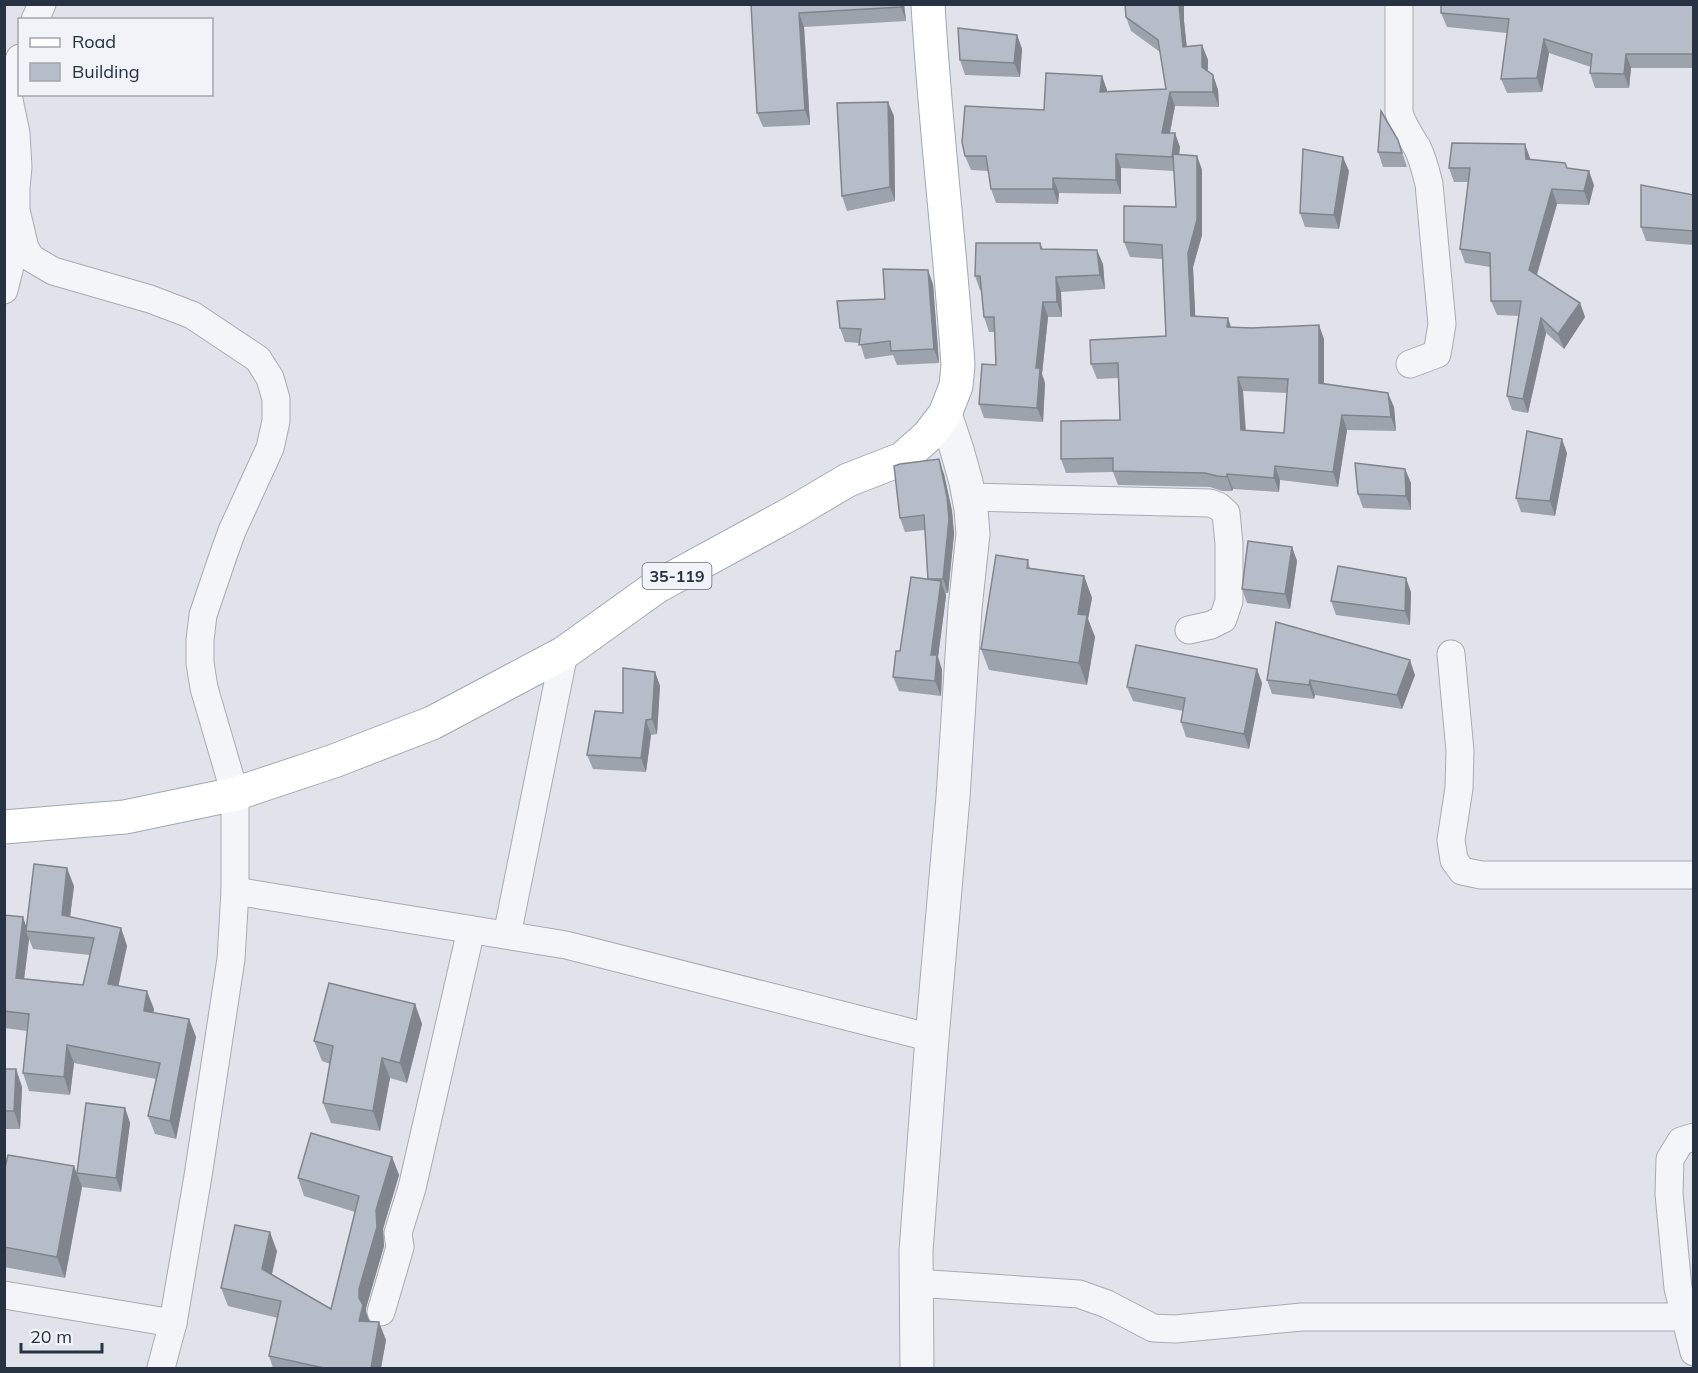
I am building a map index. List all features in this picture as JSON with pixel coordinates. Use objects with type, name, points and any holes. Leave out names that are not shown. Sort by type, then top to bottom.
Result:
[{"type":"main road","name":"35-119","points":[[4,827],[125,817],[235,794],[334,761],[432,723],[564,653],[656,587],[848,480],[902,459],[928,436],[945,414],[956,386],[958,365],[933,92],[928,4]]},
{"type":"street","points":[[36,18],[42,4]]},
{"type":"street","points":[[1400,4],[1399,113],[1404,128],[1418,149],[1429,184],[1442,324],[1437,354],[1410,364]]},
{"type":"street","points":[[18,63],[10,81],[8,95],[16,133],[18,166],[15,188],[16,210],[19,230],[31,258],[53,271],[150,299],[192,315],[258,359],[270,378],[276,399],[276,421],[270,448],[232,531],[203,615],[200,640],[200,663],[204,688],[235,794],[235,891],[231,959],[198,1176],[173,1323],[161,1368]]},
{"type":"street","points":[[4,290],[19,230]]},
{"type":"street","points":[[917,1368],[916,1251],[953,797],[965,608],[973,534],[969,497],[945,414]]},
{"type":"street","points":[[969,497],[1210,503],[1218,506],[1226,513],[1229,544],[1229,601],[1223,619],[1211,626],[1189,630]]},
{"type":"street","points":[[507,935],[564,653]]},
{"type":"street","points":[[1451,654],[1460,760],[1459,788],[1451,840],[1454,860],[1462,871],[1481,875],[1694,875]]},
{"type":"street","points":[[235,891],[566,945],[932,1038]]},
{"type":"street","points":[[381,1312],[400,1247],[398,1233],[412,1188],[471,930]]},
{"type":"street","points":[[1694,1137],[1681,1141],[1670,1159],[1669,1194],[1678,1288],[1694,1352]]},
{"type":"street","points":[[916,1283],[1079,1294],[1107,1304],[1153,1328],[1175,1329],[1302,1317],[1685,1317]]},
{"type":"street","points":[[4,1295],[173,1323]]},
{"type":"building","points":[[751,4],[901,4],[901,7],[799,13],[805,110],[757,113]]},
{"type":"building","points":[[1125,4],[1179,4],[1183,47],[1202,45],[1202,67],[1213,75],[1213,92],[1170,92],[1162,133],[1175,133],[1172,157],[1116,154],[1116,180],[1053,178],[1053,189],[991,189],[986,156],[965,156],[962,142],[965,106],[1044,110],[1046,73],[1102,76],[1100,92],[1166,89],[1158,40],[1126,17]]},
{"type":"building","points":[[1441,4],[1694,4],[1694,54],[1626,54],[1624,74],[1590,73],[1592,54],[1544,39],[1537,78],[1501,79],[1509,19],[1441,13]]},
{"type":"building","points":[[958,28],[1017,35],[1014,63],[960,60]]},
{"type":"building","points":[[888,102],[890,187],[842,196],[837,103]]},
{"type":"building","points":[[1381,111],[1398,140],[1402,153],[1378,152]]},
{"type":"building","points":[[1452,143],[1525,144],[1526,159],[1565,163],[1567,168],[1589,171],[1584,191],[1552,189],[1529,270],[1580,303],[1558,334],[1541,318],[1523,399],[1507,396],[1521,301],[1491,301],[1490,253],[1460,249],[1470,168],[1449,168]]},
{"type":"building","points":[[1303,149],[1343,157],[1334,215],[1300,213]]},
{"type":"building","points":[[1173,154],[1197,156],[1197,220],[1188,253],[1191,316],[1228,318],[1227,327],[1319,325],[1319,383],[1388,393],[1391,417],[1342,415],[1333,472],[1275,466],[1274,478],[1227,474],[1227,477],[1205,473],[1113,471],[1113,458],[1061,459],[1061,421],[1120,420],[1118,363],[1091,364],[1090,340],[1166,336],[1162,245],[1124,242],[1124,206],[1176,207]],"holes":[[[1238,377],[1288,379],[1284,433],[1241,430]]]},
{"type":"building","points":[[1641,185],[1694,195],[1694,231],[1641,227]]},
{"type":"building","points":[[976,243],[1040,243],[1041,249],[1097,250],[1100,275],[1056,277],[1057,302],[1043,302],[1036,368],[1040,368],[1037,408],[979,404],[982,364],[996,365],[994,317],[984,317],[980,276],[975,276]]},
{"type":"building","points":[[883,269],[928,270],[934,349],[891,351],[890,341],[859,345],[861,329],[840,328],[837,301],[885,299]]},
{"type":"building","points":[[1527,431],[1562,439],[1550,501],[1516,498]]},
{"type":"building","points":[[939,459],[949,519],[943,579],[928,579],[924,515],[900,518],[894,466]]},
{"type":"building","points":[[1355,463],[1405,469],[1406,496],[1358,494]]},
{"type":"building","points":[[1248,541],[1292,547],[1285,594],[1242,589]]},
{"type":"building","points":[[996,555],[1028,560],[1027,568],[1084,576],[1078,614],[1087,615],[1079,663],[981,649]]},
{"type":"building","points":[[1338,566],[1406,578],[1405,611],[1331,601]]},
{"type":"building","points":[[911,577],[941,581],[931,655],[937,655],[935,681],[893,677],[896,651],[900,651]]},
{"type":"building","points":[[1276,622],[1410,660],[1397,695],[1310,680],[1309,685],[1267,680]]},
{"type":"building","points":[[1136,645],[1257,669],[1244,734],[1181,722],[1185,698],[1127,687]]},
{"type":"building","points":[[623,668],[655,672],[652,719],[646,720],[641,758],[587,755],[595,711],[623,713]]},
{"type":"building","points":[[34,864],[67,868],[62,915],[121,928],[108,984],[147,991],[144,1011],[189,1019],[170,1121],[148,1116],[160,1063],[67,1045],[64,1077],[23,1073],[29,1014],[4,1011],[4,915],[23,917],[16,978],[83,985],[94,938],[26,931]]},
{"type":"building","points":[[329,983],[415,1004],[400,1063],[382,1058],[373,1111],[323,1103],[333,1046],[314,1041]]},
{"type":"building","points":[[4,1069],[16,1069],[14,1111],[4,1111]]},
{"type":"building","points":[[86,1103],[125,1108],[116,1178],[77,1173]]},
{"type":"building","points":[[311,1133],[392,1157],[376,1210],[377,1227],[359,1289],[359,1298],[363,1305],[359,1321],[379,1322],[371,1368],[324,1368],[269,1356],[281,1301],[221,1288],[235,1225],[270,1232],[262,1269],[331,1309],[359,1196],[298,1178]]},
{"type":"building","points":[[8,1155],[74,1166],[57,1257],[4,1247],[4,1172]]}]
